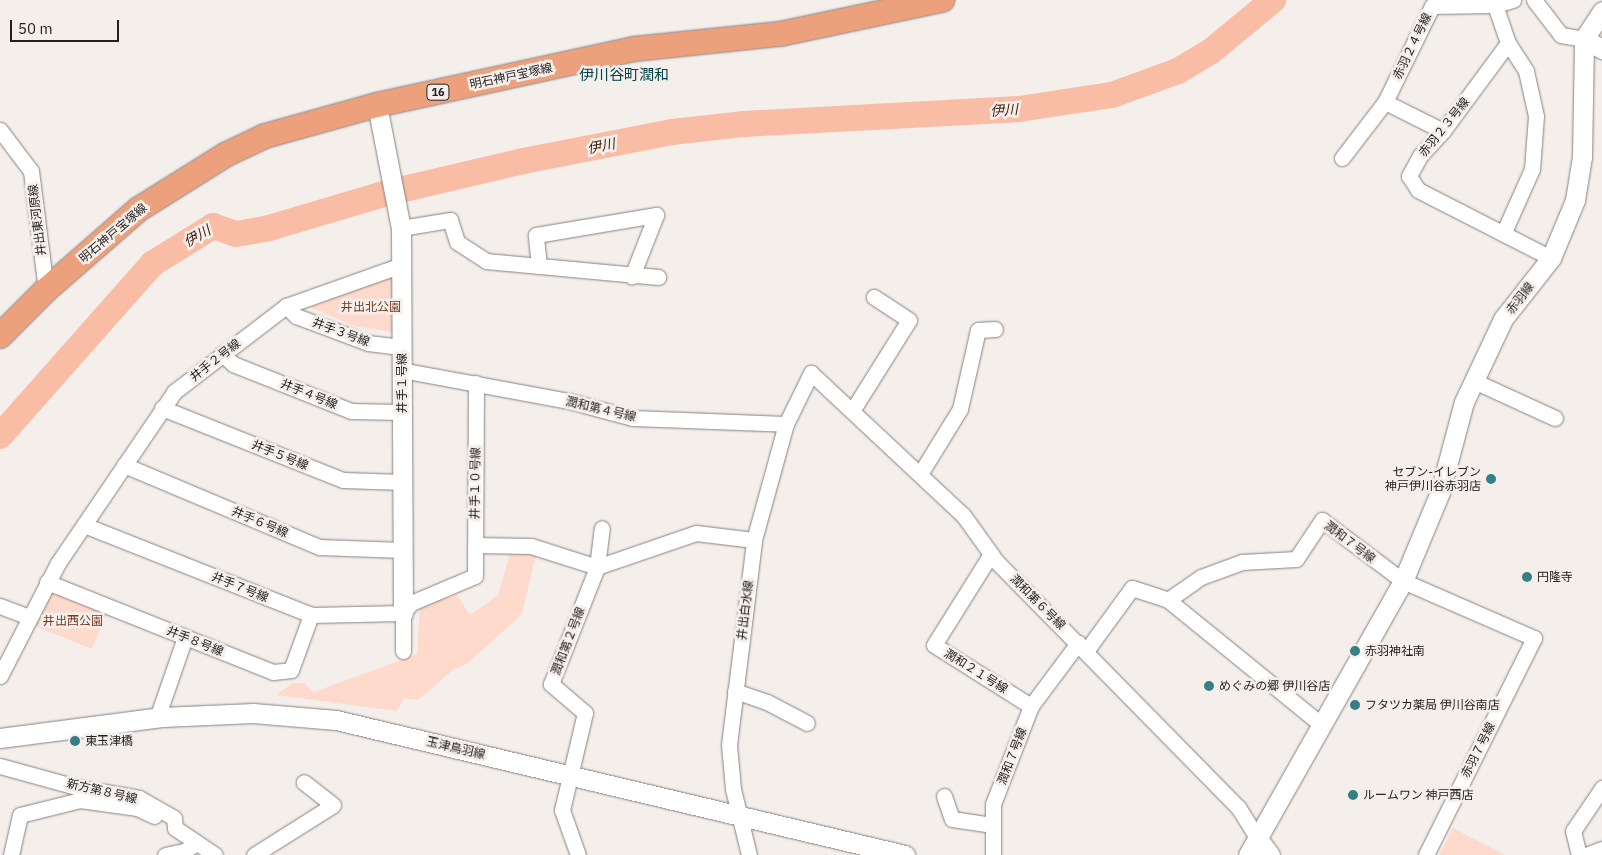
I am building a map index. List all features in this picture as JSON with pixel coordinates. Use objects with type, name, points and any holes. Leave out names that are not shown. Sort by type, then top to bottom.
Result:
[{"type":"main road","name":"明石神戸宝塚線","points":[[0,336],[46,290],[139,209],[225,156],[265,136],[378,111],[634,49],[788,32],[942,0]]},
{"type":"street","name":"赤羽２４号線","points":[[1385,102],[1432,6],[1495,5],[1513,0]]},
{"type":"street","points":[[1534,0],[1561,35],[1584,39],[1602,49]]},
{"type":"street","points":[[1495,5],[1508,42],[1526,71],[1536,116],[1532,169],[1503,234]]},
{"type":"street","points":[[1584,39],[1602,11]]},
{"type":"street","name":"赤羽線","points":[[1248,855],[1403,581],[1440,492],[1464,402],[1503,320],[1551,258],[1575,200],[1582,157],[1584,39]]},
{"type":"street","name":"赤羽２３号線","points":[[1508,42],[1443,131],[1420,156],[1409,176],[1418,190],[1551,258]]},
{"type":"street","points":[[1342,158],[1385,102],[1443,131]]},
{"type":"street","name":"井手１号線","points":[[378,111],[401,228],[403,651]]},
{"type":"street","name":"井出東河原線","points":[[0,130],[31,171],[46,290]]},
{"type":"street","points":[[539,266],[536,235],[656,215],[632,276]]},
{"type":"street","points":[[401,228],[450,220],[456,242],[486,261],[658,277]]},
{"type":"street","name":"井手２号線","points":[[0,676],[47,582],[174,392],[286,306],[402,265]]},
{"type":"street","points":[[852,411],[909,320],[874,297]]},
{"type":"street","name":"井手３号線","points":[[286,306],[296,316],[368,344],[401,347]]},
{"type":"street","points":[[920,474],[960,409],[978,330],[995,329]]},
{"type":"street","name":"井手４号線","points":[[222,354],[233,364],[351,411],[402,412]]},
{"type":"street","points":[[401,370],[476,383]]},
{"type":"street","name":"潤和第６号線","points":[[811,372],[963,514],[991,554],[1238,807],[1258,838]]},
{"type":"street","name":"井出白水線","points":[[745,853],[740,816],[733,789],[729,745],[754,540],[786,424],[811,372]]},
{"type":"street","points":[[1474,381],[1555,418]]},
{"type":"street","name":"潤和第４号線","points":[[476,383],[633,418],[786,424]]},
{"type":"street","name":"井手１０号線","points":[[403,613],[411,603],[475,576],[476,383]]},
{"type":"street","name":"井手５号線","points":[[162,408],[343,480],[402,482]]},
{"type":"street","name":"井手６号線","points":[[124,465],[319,547],[403,550]]},
{"type":"street","name":"潤和７号線","points":[[992,855],[993,804],[1031,706],[1132,588],[1168,600],[1201,577],[1242,562],[1296,559],[1322,520],[1403,581]]},
{"type":"street","name":"井手７号線","points":[[84,525],[311,616],[403,613]]},
{"type":"street","name":"潤和第２号線","points":[[578,855],[562,810],[586,713],[551,684],[597,567],[602,528]]},
{"type":"street","points":[[475,545],[531,546],[597,567],[696,533],[754,540]]},
{"type":"street","name":"潤和２１号線","points":[[991,554],[934,645],[1031,706]]},
{"type":"street","name":"赤羽７号線","points":[[1403,581],[1534,638],[1426,855]]},
{"type":"street","name":"井手８号線","points":[[47,582],[273,672],[291,670],[311,616]]},
{"type":"street","points":[[1168,600],[1322,725]]},
{"type":"street","points":[[0,606],[29,618]]},
{"type":"street","points":[[157,718],[185,637]]},
{"type":"street","points":[[735,691],[807,723]]},
{"type":"street","name":"玉津鳥羽線","points":[[0,738],[157,718],[253,713],[336,720],[905,855]]},
{"type":"street","name":"新方第８号線","points":[[0,766],[76,787],[139,798],[174,818],[175,828],[215,855]]},
{"type":"street","points":[[254,855],[333,804],[304,782]]},
{"type":"street","points":[[1579,855],[1573,831],[1602,788]]},
{"type":"street","points":[[944,796],[952,819],[992,825]]},
{"type":"street","points":[[12,855],[20,815],[80,800],[137,808],[175,828]]},
{"type":"street","points":[[1258,838],[1270,855]]},
{"type":"street","points":[[165,855],[184,851],[197,843]]},
{"type":"street","points":[[1586,855],[1602,849]]},
{"type":"green space","name":"井出北公園","points":[[389,276],[394,279],[392,332],[354,326],[310,307]]},
{"type":"green space","points":[[511,550],[536,554],[522,614],[467,664],[454,669],[418,700],[404,698],[397,711],[276,695],[293,683],[304,683],[314,692],[417,654],[420,606],[457,595],[470,615],[498,595]]},
{"type":"green space","name":"井出西公園","points":[[50,591],[107,613],[92,649],[32,625]]},
{"type":"green space","points":[[1453,828],[1505,855],[1439,855]]},
{"type":"waterway","name":"伊川","points":[[0,436],[152,264],[213,226],[236,234],[269,228],[387,193],[523,161],[672,132],[743,124],[1019,109],[1112,95],[1178,71],[1210,52],[1273,0]]},
{"type":"place","name":"セブン-イレブン 神戸伊川谷赤羽店","points":[[1491,479]]},
{"type":"place","name":"円隆寺","points":[[1527,577]]},
{"type":"place","name":"赤羽神社南","points":[[1355,651]]},
{"type":"place","name":"めぐみの郷 伊川谷店","points":[[1209,686]]},
{"type":"place","name":"フタツカ薬局 伊川谷南店","points":[[1355,705]]},
{"type":"place","name":"東玉津橋","points":[[75,741]]},
{"type":"place","name":"ルームワン 神戸西店","points":[[1353,795]]},
{"type":"district","name":"伊川谷町潤和","points":[[624,75]]}]
